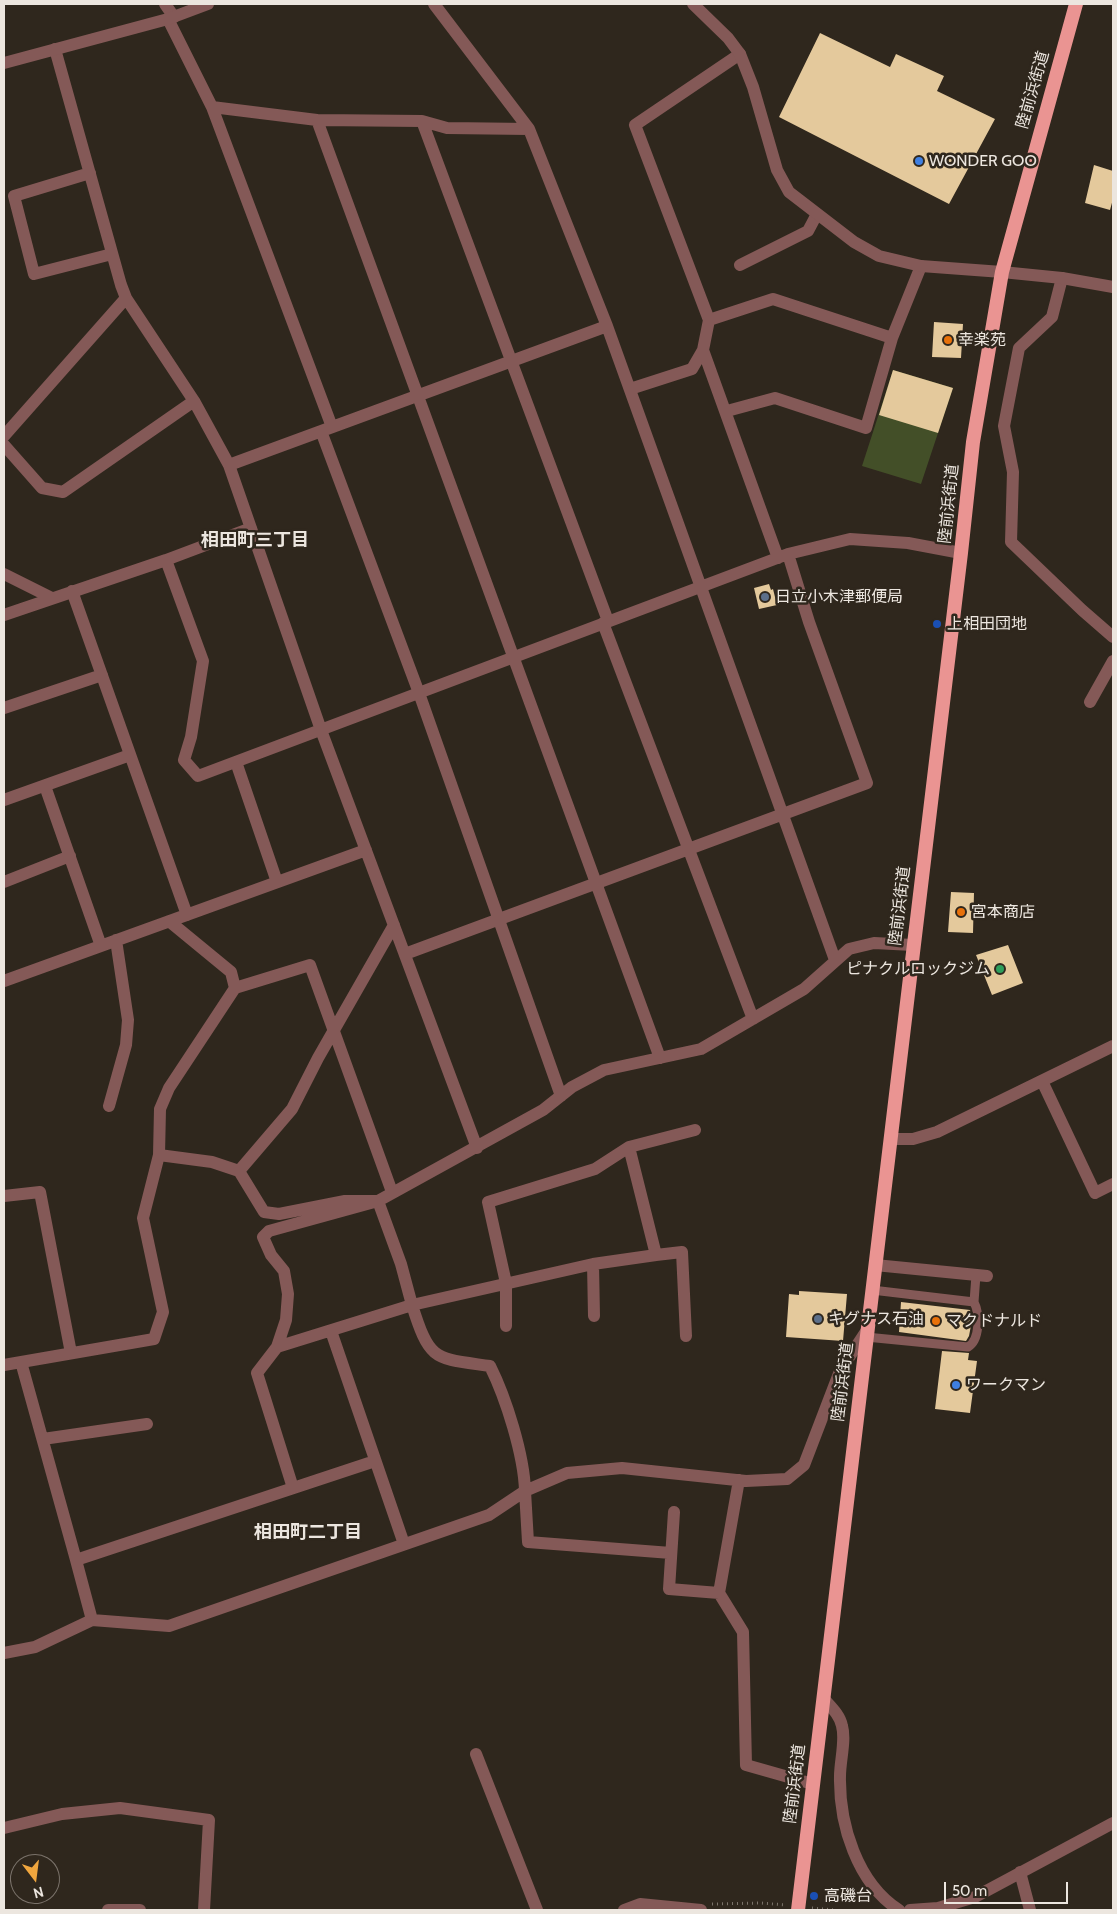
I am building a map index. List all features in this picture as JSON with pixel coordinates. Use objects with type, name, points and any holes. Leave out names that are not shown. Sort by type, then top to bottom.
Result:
[{"type":"highway","name":"陸前浜街道","points":[[798,1910],[973,442],[1002,272],[1076,4]]},
{"type":"street","points":[[165,4],[212,107],[561,1096]]},
{"type":"street","points":[[4,64],[171,18],[208,4]]},
{"type":"street","points":[[434,4],[529,129],[607,326],[835,960]]},
{"type":"street","points":[[692,4],[728,38],[740,54],[753,87],[777,170],[789,192],[854,242],[879,256],[921,266],[1062,278],[1113,287]]},
{"type":"street","points":[[55,49],[126,298],[194,401],[229,464],[321,730],[477,1148]]},
{"type":"street","points":[[630,389],[692,369],[703,350],[709,320],[635,125],[740,54]]},
{"type":"street","points":[[212,107],[317,120],[422,121],[447,128],[529,129]]},
{"type":"street","points":[[317,120],[660,1058]]},
{"type":"street","points":[[422,121],[512,361],[688,849],[752,1019]]},
{"type":"street","points":[[90,173],[14,196],[34,274],[112,254]]},
{"type":"street","points":[[740,265],[808,230],[817,214]]},
{"type":"street","points":[[727,411],[775,398],[866,428],[892,338],[921,266]]},
{"type":"street","points":[[1062,278],[1052,317],[1019,348],[1004,426],[1013,472],[1011,542],[1113,637]]},
{"type":"street","points":[[4,436],[126,298]]},
{"type":"street","points":[[709,320],[773,299],[892,338]]},
{"type":"street","points":[[229,464],[607,326]]},
{"type":"street","points":[[405,954],[867,783],[809,622],[703,350]]},
{"type":"street","points":[[4,445],[42,488],[63,492],[194,401]]},
{"type":"street","points":[[4,615],[166,560],[251,528]]},
{"type":"street","points":[[166,560],[203,661],[191,737],[184,760],[198,776],[783,556],[850,539],[908,543],[961,553]]},
{"type":"street","points":[[4,574],[52,598]]},
{"type":"street","points":[[72,591],[187,915]]},
{"type":"street","points":[[1090,702],[1113,660]]},
{"type":"street","points":[[4,708],[102,675]]},
{"type":"street","points":[[4,800],[130,755]]},
{"type":"street","points":[[236,762],[277,882]]},
{"type":"street","points":[[45,786],[101,946]]},
{"type":"street","points":[[4,981],[366,850]]},
{"type":"street","points":[[4,882],[70,856]]},
{"type":"street","points":[[169,921],[231,972],[235,988]]},
{"type":"street","points":[[239,1172],[292,1109],[394,925]]},
{"type":"street","points":[[109,1106],[126,1045],[128,1020],[116,940]]},
{"type":"street","points":[[293,1488],[257,1373],[277,1348],[286,1320],[288,1294],[284,1271],[271,1255],[263,1237],[269,1231],[378,1201],[543,1110],[572,1087],[604,1070],[701,1049],[804,989],[835,960],[859,945],[874,943],[913,945]]},
{"type":"street","points":[[4,1365],[154,1339],[163,1312],[144,1218],[159,1155],[160,1109],[169,1088],[235,988],[310,965],[392,1192]]},
{"type":"street","points":[[890,1139],[913,1139],[937,1132],[1113,1046]]},
{"type":"street","points":[[1042,1081],[1095,1193],[1113,1184]]},
{"type":"street","points":[[506,1326],[506,1283],[488,1202],[595,1169],[629,1147],[695,1130]]},
{"type":"street","points":[[629,1147],[656,1255]]},
{"type":"street","points":[[159,1155],[212,1162],[239,1172],[264,1212],[279,1214],[344,1201],[378,1201]]},
{"type":"street","points":[[4,1196],[40,1192],[71,1353]]},
{"type":"street","points":[[378,1201],[401,1264],[422,1338],[428,1348],[446,1359],[490,1366],[510,1419],[524,1477],[528,1542],[671,1553]]},
{"type":"street","points":[[277,1348],[412,1305],[593,1264],[682,1252],[686,1336]]},
{"type":"street","points":[[593,1264],[594,1316]]},
{"type":"street","points":[[875,1265],[982,1276]]},
{"type":"street","points":[[331,1331],[404,1544]]},
{"type":"street","points":[[4,1653],[36,1647],[92,1620],[169,1626],[489,1515],[524,1491],[567,1473],[622,1468],[739,1480],[787,1480],[804,1465],[840,1371],[867,1333]]},
{"type":"street","points":[[21,1362],[92,1620]]},
{"type":"street","points":[[42,1439],[146,1424]]},
{"type":"street","points":[[76,1560],[375,1460]]},
{"type":"street","points":[[739,1480],[719,1592],[743,1632],[746,1765],[813,1784]]},
{"type":"street","points":[[674,1512],[669,1589],[719,1592]]},
{"type":"street","points":[[823,1698],[840,1717],[843,1728],[840,1796],[843,1818],[856,1855],[867,1879],[887,1902],[900,1910]]},
{"type":"street","points":[[476,1754],[537,1910]]},
{"type":"street","points":[[4,1828],[62,1814],[120,1808],[209,1820],[204,1910]]},
{"type":"street","points":[[910,1910],[938,1908],[975,1897],[1113,1823]]},
{"type":"street","points":[[1020,1872],[1030,1910]]},
{"type":"street","points":[[624,1910],[640,1904],[697,1909]]},
{"type":"street","points":[[108,1910],[140,1910]]},
{"type":"lane","points":[[867,1333],[968,1347],[974,1343],[976,1337],[977,1308],[974,1302],[982,1276]]},
{"type":"lane","points":[[872,1290],[974,1302]]},
{"type":"path","points":[[697,1909],[718,1902],[760,1903]]},
{"type":"green space","points":[[893,370],[953,388],[921,484],[862,466]]},
{"type":"building","name":"WONDER GOO","points":[[820,33],[890,67],[896,54],[944,76],[937,91],[995,119],[949,204],[779,117]]},
{"type":"building","points":[[1094,165],[1113,171],[1113,199],[1110,210],[1085,203]]},
{"type":"building","name":"幸楽苑","points":[[934,322],[963,324],[961,358],[932,357]]},
{"type":"building","points":[[893,370],[953,388],[938,433],[879,415]]},
{"type":"building","points":[[769,584],[771,590],[773,589],[777,605],[759,609],[754,588]]},
{"type":"building","name":"宮本商店","points":[[951,892],[974,893],[973,933],[948,932]]},
{"type":"building","name":"ピナクルロックジム","points":[[1008,945],[1023,983],[992,995],[976,955]]},
{"type":"building","points":[[799,1291],[847,1294],[843,1341],[786,1337],[789,1294],[799,1295]]},
{"type":"building","name":"マクドナルド","points":[[901,1302],[970,1310],[972,1320],[969,1336],[966,1341],[899,1332]]},
{"type":"building","name":"ワークマン","points":[[942,1351],[969,1353],[968,1360],[977,1361],[970,1413],[935,1409]]},
{"type":"place","name":"WONDER GOO","points":[[919,161]]},
{"type":"place","name":"幸楽苑","points":[[948,340]]},
{"type":"place","name":"日立小木津郵便局","points":[[765,597]]},
{"type":"place","name":"上相田団地","points":[[937,624]]},
{"type":"place","name":"宮本商店","points":[[961,912]]},
{"type":"place","name":"ピナクルロックジム","points":[[1000,969]]},
{"type":"place","name":"キグナス石油","points":[[818,1319]]},
{"type":"place","name":"マクドナルド","points":[[936,1321]]},
{"type":"place","name":"ワークマン","points":[[956,1385]]},
{"type":"place","name":"高磯台","points":[[814,1896]]},
{"type":"district","name":"相田町三丁目","points":[[255,541]]},
{"type":"district","name":"相田町二丁目","points":[[308,1533]]}]
